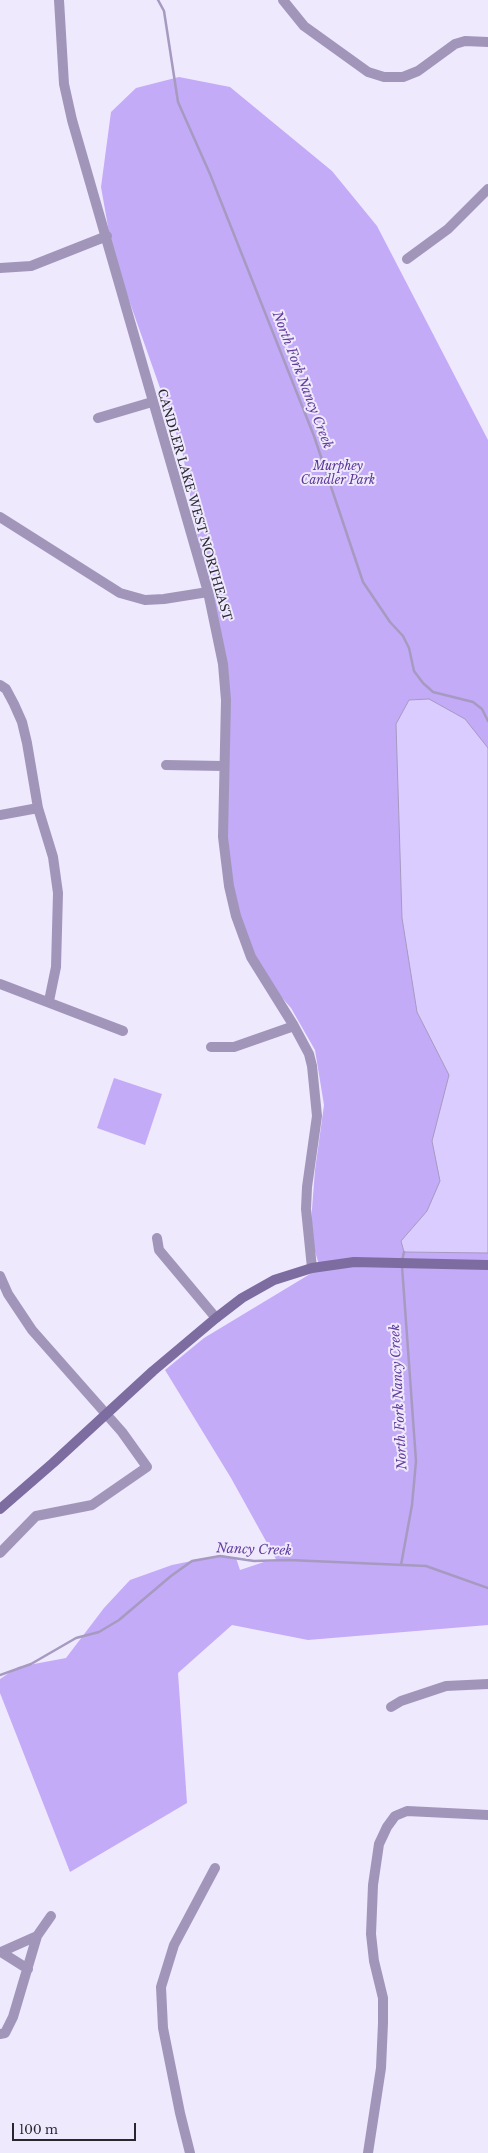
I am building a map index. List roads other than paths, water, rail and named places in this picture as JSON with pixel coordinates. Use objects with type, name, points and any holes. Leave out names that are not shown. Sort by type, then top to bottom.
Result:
[{"type":"street","name":"CANDLER LAKE WEST NORTHEAST","points":[[59,0],[64,84],[72,120],[107,236],[152,402],[208,592],[223,664],[226,700],[223,766],[224,857],[236,916],[251,957],[294,1026],[309,1054],[316,1093],[317,1116],[306,1209],[312,1268]]},
{"type":"street","points":[[284,0],[304,26],[368,72],[384,78],[403,77],[418,71],[455,44],[466,41],[488,42]]},
{"type":"street","points":[[407,259],[448,228],[488,189]]},
{"type":"street","points":[[0,268],[31,266],[107,236]]},
{"type":"street","points":[[98,418],[152,402]]},
{"type":"street","points":[[0,517],[120,593],[145,600],[164,599],[208,592]]},
{"type":"street","points":[[0,685],[6,689],[22,722],[38,808],[53,857],[58,893],[56,967],[49,1001]]},
{"type":"street","points":[[166,765],[223,766]]},
{"type":"street","points":[[0,815],[38,808]]},
{"type":"street","points":[[0,984],[49,1001],[123,1031]]},
{"type":"street","points":[[211,1047],[234,1047],[294,1026]]},
{"type":"street","points":[[157,1238],[159,1250],[216,1318]]},
{"type":"street","points":[[0,1509],[216,1318],[260,1287],[287,1275],[312,1268],[354,1262],[488,1265]]},
{"type":"street","points":[[0,1276],[19,1312],[63,1366],[106,1414],[147,1466],[92,1505],[36,1516],[0,1553]]},
{"type":"street","points":[[390,1706],[446,1686],[488,1684]]},
{"type":"street","points":[[368,2153],[381,2068],[383,2023],[383,1998],[374,1961],[371,1934],[372,1885],[379,1844],[387,1827],[395,1816],[407,1811],[488,1815]]},
{"type":"street","points":[[190,2153],[180,2113],[163,2028],[161,1987],[174,1945],[214,1868]]},
{"type":"street","points":[[0,2034],[5,2033],[13,2017],[37,1936],[51,1916]]},
{"type":"street","points":[[28,1969],[1,1952],[37,1936]]},
{"type":"waterway","name":"North Fork Nancy Creek","points":[[158,0],[164,11],[178,102],[210,174],[314,436],[363,582],[390,622],[403,636],[409,648],[414,671],[423,683],[433,692],[473,702],[482,709],[488,721]]},
{"type":"waterway","name":"North Fork Nancy Creek","points":[[402,1261],[404,1252]]},
{"type":"waterway","name":"North Fork Nancy Creek","points":[[401,1565],[412,1505],[416,1461],[402,1266]]},
{"type":"waterway","name":"Nancy Creek","points":[[0,1675],[31,1664],[76,1638],[99,1632],[119,1620],[171,1576],[192,1561],[220,1556],[254,1561],[289,1560],[426,1566],[488,1588]]},
{"type":"park label","name":"Murphey Candler Park","points":[[338,474]]}]
